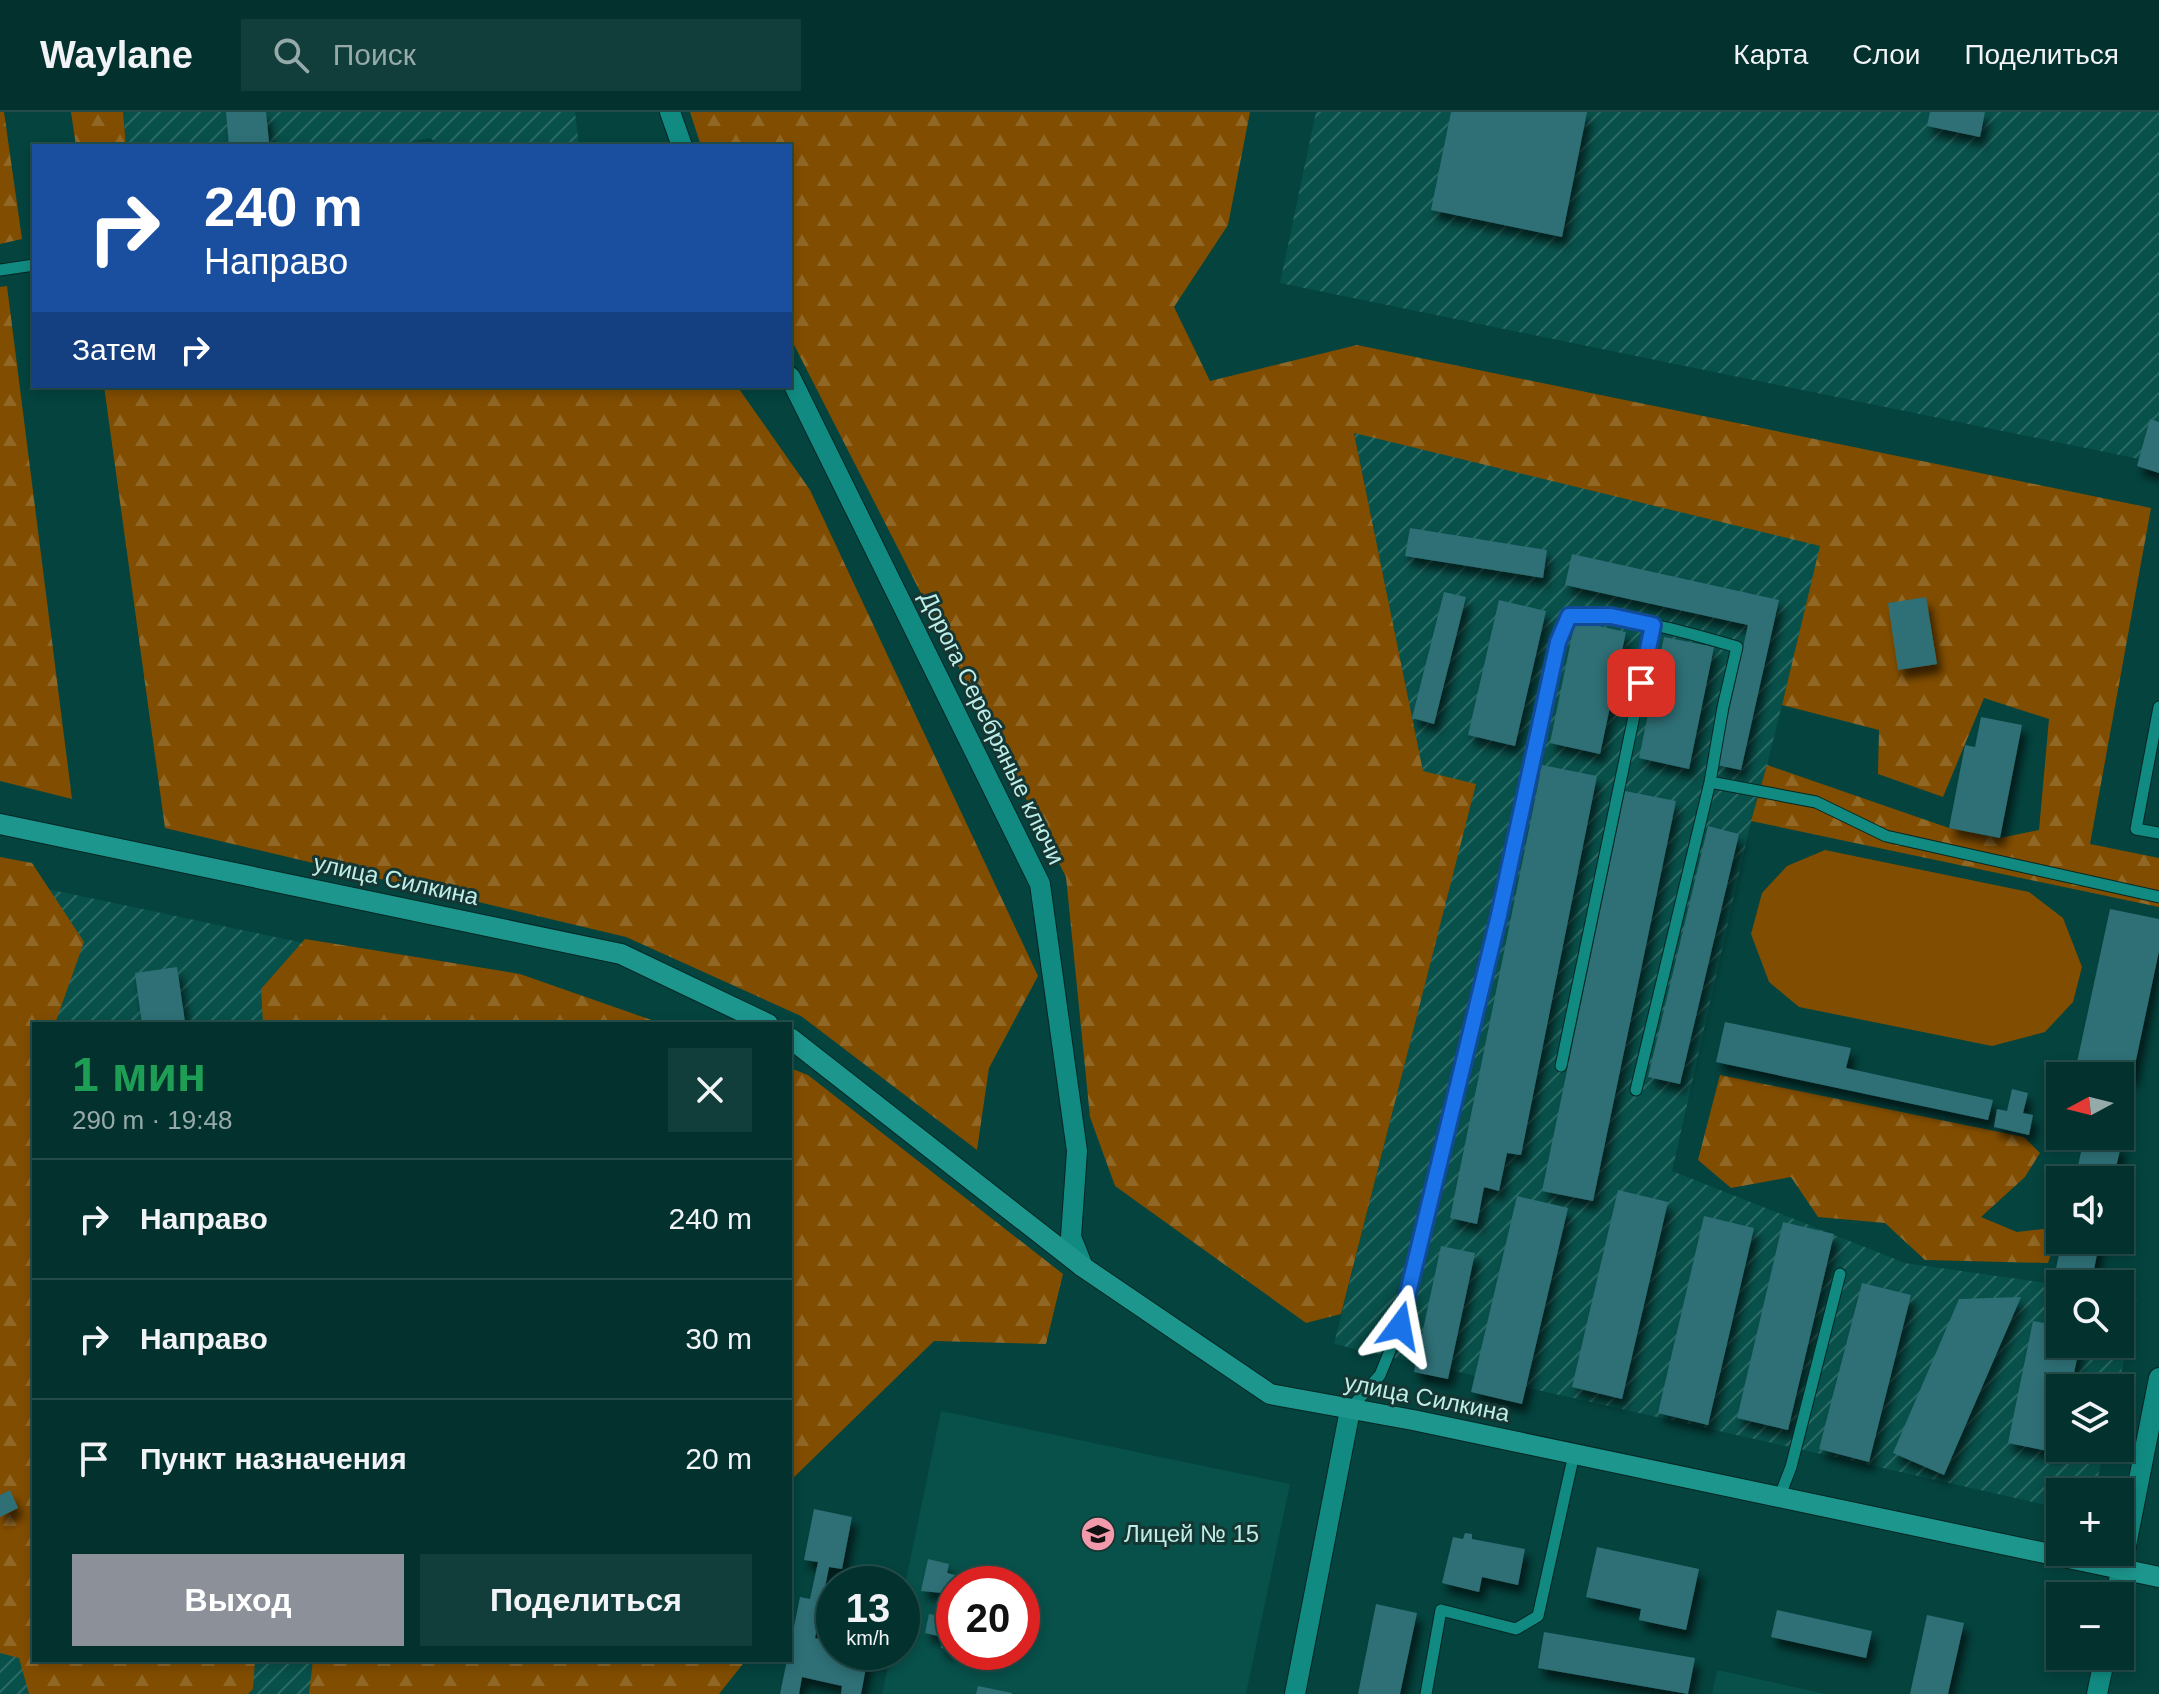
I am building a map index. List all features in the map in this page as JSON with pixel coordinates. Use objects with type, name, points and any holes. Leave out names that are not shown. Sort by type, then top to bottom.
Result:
[{"type":"main road","name":"улица Силкина","points":[[0,824],[621,954],[764,1022]]},
{"type":"main road","name":"улица Силкина","points":[[792,1040],[1083,1267],[1270,1394],[1413,1420],[2159,1577]]},
{"type":"street","points":[[670,112],[681,144]]},
{"type":"street","name":"Дорога Серебряные ключи","points":[[792,381],[1040,884],[1077,1151],[1071,1237],[1083,1267]]},
{"type":"street","points":[[2118,1582],[2159,1382]]},
{"type":"street","points":[[1295,1694],[1350,1410]]},
{"type":"street","points":[[2097,1694],[2102,1670]]},
{"type":"lane","points":[[0,270],[32,265]]},
{"type":"lane","points":[[1350,1410],[1380,1375],[1400,1326],[1499,915],[1558,642],[1569,616],[1611,616],[1737,647],[1710,782],[1636,1090]]},
{"type":"lane","points":[[1561,1066],[1653,625]]},
{"type":"lane","points":[[2159,707],[2136,829],[2159,833]]},
{"type":"lane","points":[[1710,782],[1816,802],[1886,836],[2159,897]]},
{"type":"lane","points":[[1779,1498],[1791,1467],[1840,1274]]},
{"type":"lane","points":[[1426,1694],[1441,1610],[1516,1629],[1538,1616],[1574,1454]]},
{"type":"shaded area","points":[[123,112],[575,112],[579,144],[438,144],[430,138],[398,144],[126,144]]},
{"type":"shaded area","points":[[1316,112],[2159,112],[2159,463],[1280,283]]},
{"type":"shaded area","points":[[1354,432],[1821,546],[1751,821],[1672,1171],[1905,1263],[2046,1283],[2046,1358],[2124,1358],[2121,1374],[2046,1374],[2046,1462],[2101,1462],[2098,1478],[2046,1478],[2046,1505],[1334,1344],[1475,785],[1423,772]]},
{"type":"shaded area","points":[[0,879],[565,998],[608,1022],[32,1022],[32,1662],[679,1662],[672,1694],[0,1694]]},
{"type":"shaded area","name":"Лицей № 15","points":[[941,1411],[1290,1484],[1246,1694],[882,1694],[887,1670],[920,1670],[920,1566],[909,1566]]},
{"type":"shaded area","points":[[1717,1670],[1826,1694],[1712,1694]]},
{"type":"green space","points":[[0,112],[4,112],[22,239],[0,244]]},
{"type":"green space","points":[[71,112],[123,112],[126,144],[76,144]]},
{"type":"green space","points":[[690,112],[1250,112],[1228,225],[1174,307],[1210,381],[1357,345],[2151,508],[2090,844],[2159,858],[2159,907],[1751,821],[1767,765],[1949,828],[2000,838],[2039,830],[2049,719],[1984,698],[1943,797],[1878,774],[1879,730],[1782,705],[1820,546],[1354,433],[1423,771],[1476,784],[1341,1314],[1306,1323],[1115,1186],[1090,1117],[1066,877],[792,341],[792,144],[700,144]]},
{"type":"green space","points":[[7,286],[72,799],[0,781],[0,287]]},
{"type":"green space","points":[[104,388],[738,388],[810,490],[1038,976],[989,1068],[977,1150],[801,1016],[626,937],[165,828]]},
{"type":"green space","points":[[1825,850],[2029,892],[2063,918],[2082,967],[2073,1002],[2045,1032],[1992,1046],[1799,1007],[1769,982],[1751,934],[1762,893],[1787,866]]},
{"type":"green space","points":[[0,857],[32,863],[84,942],[56,1022],[32,1022],[32,1662],[255,1662],[253,1689],[248,1694],[29,1694],[19,1658],[0,1653]]},
{"type":"green space","points":[[305,939],[520,974],[657,1022],[263,1022],[261,989]]},
{"type":"green space","points":[[792,1069],[808,1075],[1063,1274],[1046,1344],[934,1341],[792,1479]]},
{"type":"green space","points":[[1720,1075],[2024,1137],[2040,1153],[2025,1177],[1981,1217],[2017,1232],[2046,1229],[2046,1254],[2051,1254],[2048,1263],[1925,1260],[1885,1223],[1818,1217],[1791,1177],[1731,1188],[1698,1160]]},
{"type":"green space","points":[[313,1662],[744,1662],[719,1694],[309,1694]]},
{"type":"building","points":[[226,112],[266,112],[269,142],[229,144]]},
{"type":"building","points":[[1451,112],[1587,112],[1562,237],[1431,210]]},
{"type":"building","points":[[1930,112],[1985,112],[1980,137],[1927,126]]},
{"type":"building","points":[[2150,419],[2159,422],[2159,473],[2137,466]]},
{"type":"building","points":[[1410,528],[1547,550],[1543,578],[1405,556]]},
{"type":"building","points":[[1572,554],[1779,600],[1741,770],[1717,765],[1748,625],[1565,585]]},
{"type":"building","points":[[1444,592],[1466,597],[1434,724],[1412,718]]},
{"type":"building","points":[[1926,597],[1937,664],[1898,670],[1888,603]]},
{"type":"building","points":[[1499,600],[1546,611],[1515,746],[1468,735]]},
{"type":"building","points":[[1575,621],[1626,632],[1600,754],[1550,743]]},
{"type":"building","points":[[1664,637],[1714,647],[1689,769],[1639,758]]},
{"type":"building","points":[[1981,717],[2022,725],[2000,838],[1949,828],[1965,745],[1975,747]]},
{"type":"building","points":[[1542,765],[1597,776],[1521,1155],[1507,1153],[1499,1191],[1484,1187],[1477,1224],[1450,1218]]},
{"type":"building","points":[[1625,791],[1676,801],[1593,1201],[1542,1191]]},
{"type":"building","points":[[1708,826],[1739,834],[1680,1084],[1648,1077]]},
{"type":"building","points":[[2110,909],[2159,919],[2159,951],[2134,1070],[2134,1062],[2077,1062]]},
{"type":"building","points":[[177,967],[185,1022],[142,1022],[135,973]]},
{"type":"building","points":[[1725,1022],[1851,1048],[1846,1068],[1993,1100],[1988,1120],[1716,1062]]},
{"type":"building","points":[[2012,1089],[2028,1093],[2023,1113],[2033,1115],[2029,1135],[1994,1127],[1997,1109],[2007,1111]]},
{"type":"building","points":[[2081,1150],[2120,1150],[2116,1166],[2078,1166]]},
{"type":"building","points":[[1618,1190],[1668,1202],[1622,1399],[1572,1387]]},
{"type":"building","points":[[1517,1196],[1568,1208],[1522,1404],[1471,1392]]},
{"type":"building","points":[[1704,1216],[1754,1228],[1708,1425],[1658,1413]]},
{"type":"building","points":[[1783,1222],[1834,1234],[1788,1430],[1737,1418]]},
{"type":"building","points":[[1441,1246],[1475,1253],[1448,1379],[1414,1372]]},
{"type":"building","points":[[2059,1254],[2097,1254],[2094,1270],[2056,1270]]},
{"type":"building","points":[[1862,1283],[1911,1295],[1869,1462],[1819,1449]]},
{"type":"building","points":[[2021,1297],[1944,1475],[1893,1453],[1959,1299]]},
{"type":"building","points":[[2033,1321],[2046,1323],[2046,1358],[2077,1358],[2074,1374],[2046,1374],[2046,1451],[2008,1443]]},
{"type":"building","points":[[10,1490],[18,1508],[0,1517],[0,1495]]},
{"type":"building","points":[[814,1509],[852,1517],[843,1566],[817,1566],[818,1562],[804,1560]]},
{"type":"building","points":[[1465,1533],[1472,1534],[1472,1539],[1525,1549],[1518,1585],[1482,1577],[1479,1592],[1442,1583],[1453,1537],[1463,1539]]},
{"type":"building","points":[[1597,1547],[1699,1569],[1686,1630],[1639,1620],[1641,1609],[1586,1597]]},
{"type":"building","points":[[928,1559],[949,1564],[936,1566],[936,1592],[921,1591]]},
{"type":"building","points":[[816,1571],[816,1670],[866,1670],[861,1694],[841,1694],[842,1686],[802,1677],[799,1694],[780,1694],[787,1662],[792,1662],[792,1636],[800,1597],[810,1599]]},
{"type":"building","points":[[1376,1604],[1417,1613],[1400,1694],[1358,1694]]},
{"type":"building","points":[[1777,1610],[1872,1631],[1866,1658],[1771,1637]]},
{"type":"building","points":[[929,1614],[936,1615],[936,1635],[925,1633]]},
{"type":"building","points":[[1927,1615],[1964,1623],[1948,1694],[1910,1694]]},
{"type":"building","points":[[1544,1632],[1695,1658],[1688,1694],[1538,1668]]},
{"type":"building","points":[[978,1686],[1012,1693],[1012,1694],[976,1694]]},
{"type":"place","name":"Лицей № 15","points":[[1098,1534]]},
{"type":"route","points":[[1400,1326],[1499,915],[1558,642],[1569,616],[1611,616],[1653,625],[1641,683]]}]
